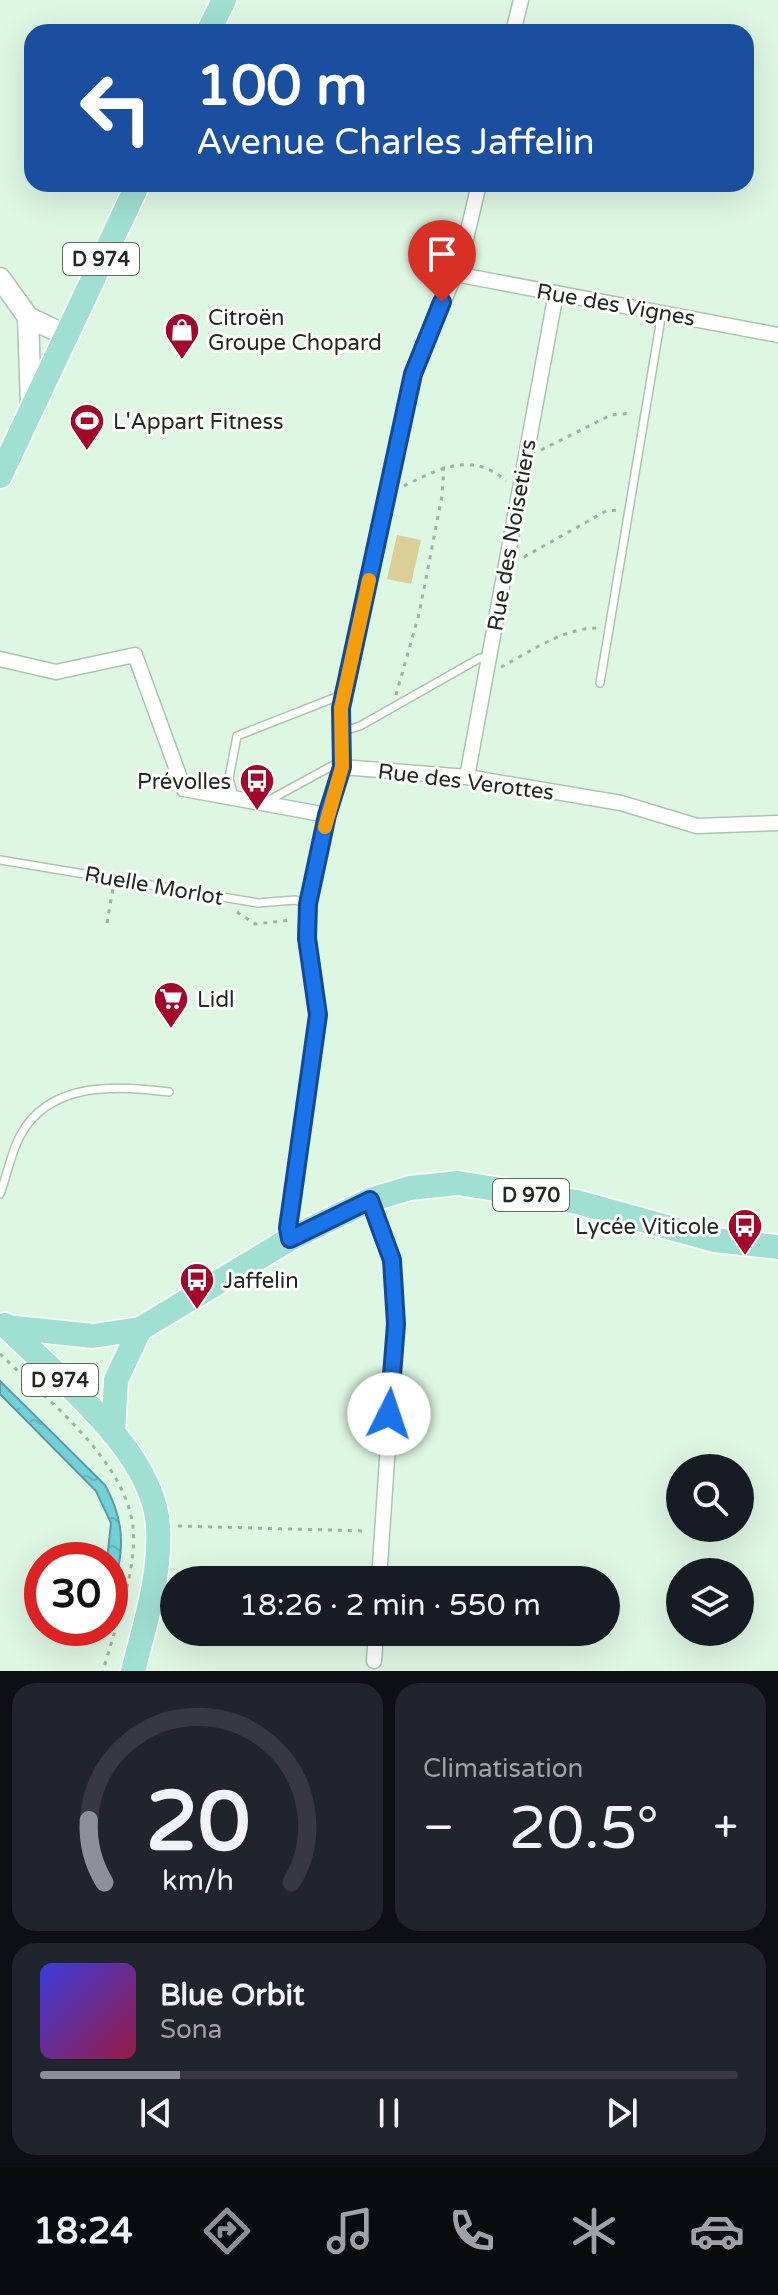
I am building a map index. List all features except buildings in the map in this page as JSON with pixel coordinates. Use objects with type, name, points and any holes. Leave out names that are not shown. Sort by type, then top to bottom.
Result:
[{"type":"main road","points":[[212,24],[224,0]]},
{"type":"main road","name":"D 974","points":[[0,476],[134,192]]},
{"type":"main road","points":[[0,278],[28,317],[65,335]]},
{"type":"main road","points":[[28,317],[31,405]]},
{"type":"main road","name":"D 970","points":[[140,1329],[290,1239],[370,1200],[410,1188],[458,1183],[577,1202],[714,1240],[778,1247]]},
{"type":"main road","points":[[3,1324],[93,1336],[140,1329]]},
{"type":"main road","name":"D 974","points":[[3,1324],[113,1433],[144,1479],[158,1525],[156,1574],[133,1671]]},
{"type":"main road","points":[[113,1433],[116,1380],[140,1329]]},
{"type":"street","points":[[515,24],[521,0]]},
{"type":"street","points":[[290,1239],[288,1228],[318,1015],[307,938],[308,904],[327,815],[343,763],[344,694],[413,374],[455,274],[477,192]]},
{"type":"street","name":"Rue des Vignes","points":[[455,274],[778,335]]},
{"type":"street","name":"Rue des Noisetiers","points":[[467,777],[518,486],[556,293]]},
{"type":"street","points":[[0,659],[56,672],[135,655],[184,789],[327,815]]},
{"type":"street","name":"Rue des Verottes","points":[[343,763],[467,777],[621,803],[697,826],[778,823]]},
{"type":"street","points":[[370,1200],[392,1260],[396,1324],[380,1566]]},
{"type":"street","points":[[374,1661],[375,1646]]},
{"type":"lane","points":[[600,683],[662,312]]},
{"type":"lane","points":[[343,731],[352,730],[480,658],[488,664]]},
{"type":"lane","points":[[234,800],[229,778],[237,736],[344,694]]},
{"type":"lane","points":[[259,805],[343,763]]},
{"type":"lane","name":"Ruelle Morlot","points":[[0,860],[258,903],[295,900],[308,904]]},
{"type":"lane","points":[[0,1194],[20,1136],[33,1118],[52,1103],[73,1094],[122,1086],[169,1092]]},
{"type":"path","points":[[525,449],[539,451],[552,446],[611,415],[644,414]]},
{"type":"path","points":[[389,489],[402,488],[444,465],[478,465],[518,486]]},
{"type":"path","points":[[395,706],[419,614],[442,496],[444,465]]},
{"type":"path","points":[[505,561],[517,561],[606,511],[628,511]]},
{"type":"path","points":[[488,664],[495,671],[553,640],[584,628],[609,628]]},
{"type":"path","points":[[107,923],[113,888]]},
{"type":"path","points":[[0,1354],[109,1466],[130,1511],[134,1530],[128,1572],[103,1671]]},
{"type":"path","points":[[158,1525],[382,1531]]},
{"type":"shaded area","points":[[397,535],[421,540],[411,584],[387,579]]},
{"type":"water","points":[[0,1381],[105,1485],[118,1516],[121,1542],[109,1542],[111,1523],[96,1491],[0,1394]]},
{"type":"slow traffic","points":[[325,827],[342,767],[341,708],[369,580]]},
{"type":"place","name":"Citroën Groupe Chopard","points":[[182,361]]},
{"type":"place","name":"L'Appart Fitness","points":[[87,452]]},
{"type":"place","name":"Prévolles","points":[[257,812]]},
{"type":"place","name":"Lidl","points":[[171,1030]]},
{"type":"place","name":"Lycée Viticole","points":[[745,1257]]},
{"type":"place","name":"Jaffelin","points":[[197,1311]]},
{"type":"route","points":[[389,1414],[396,1324],[392,1260],[370,1200],[290,1239],[288,1228],[318,1015],[307,938],[308,904],[327,815],[335,798],[342,767],[341,708],[413,374],[442,302]]}]
